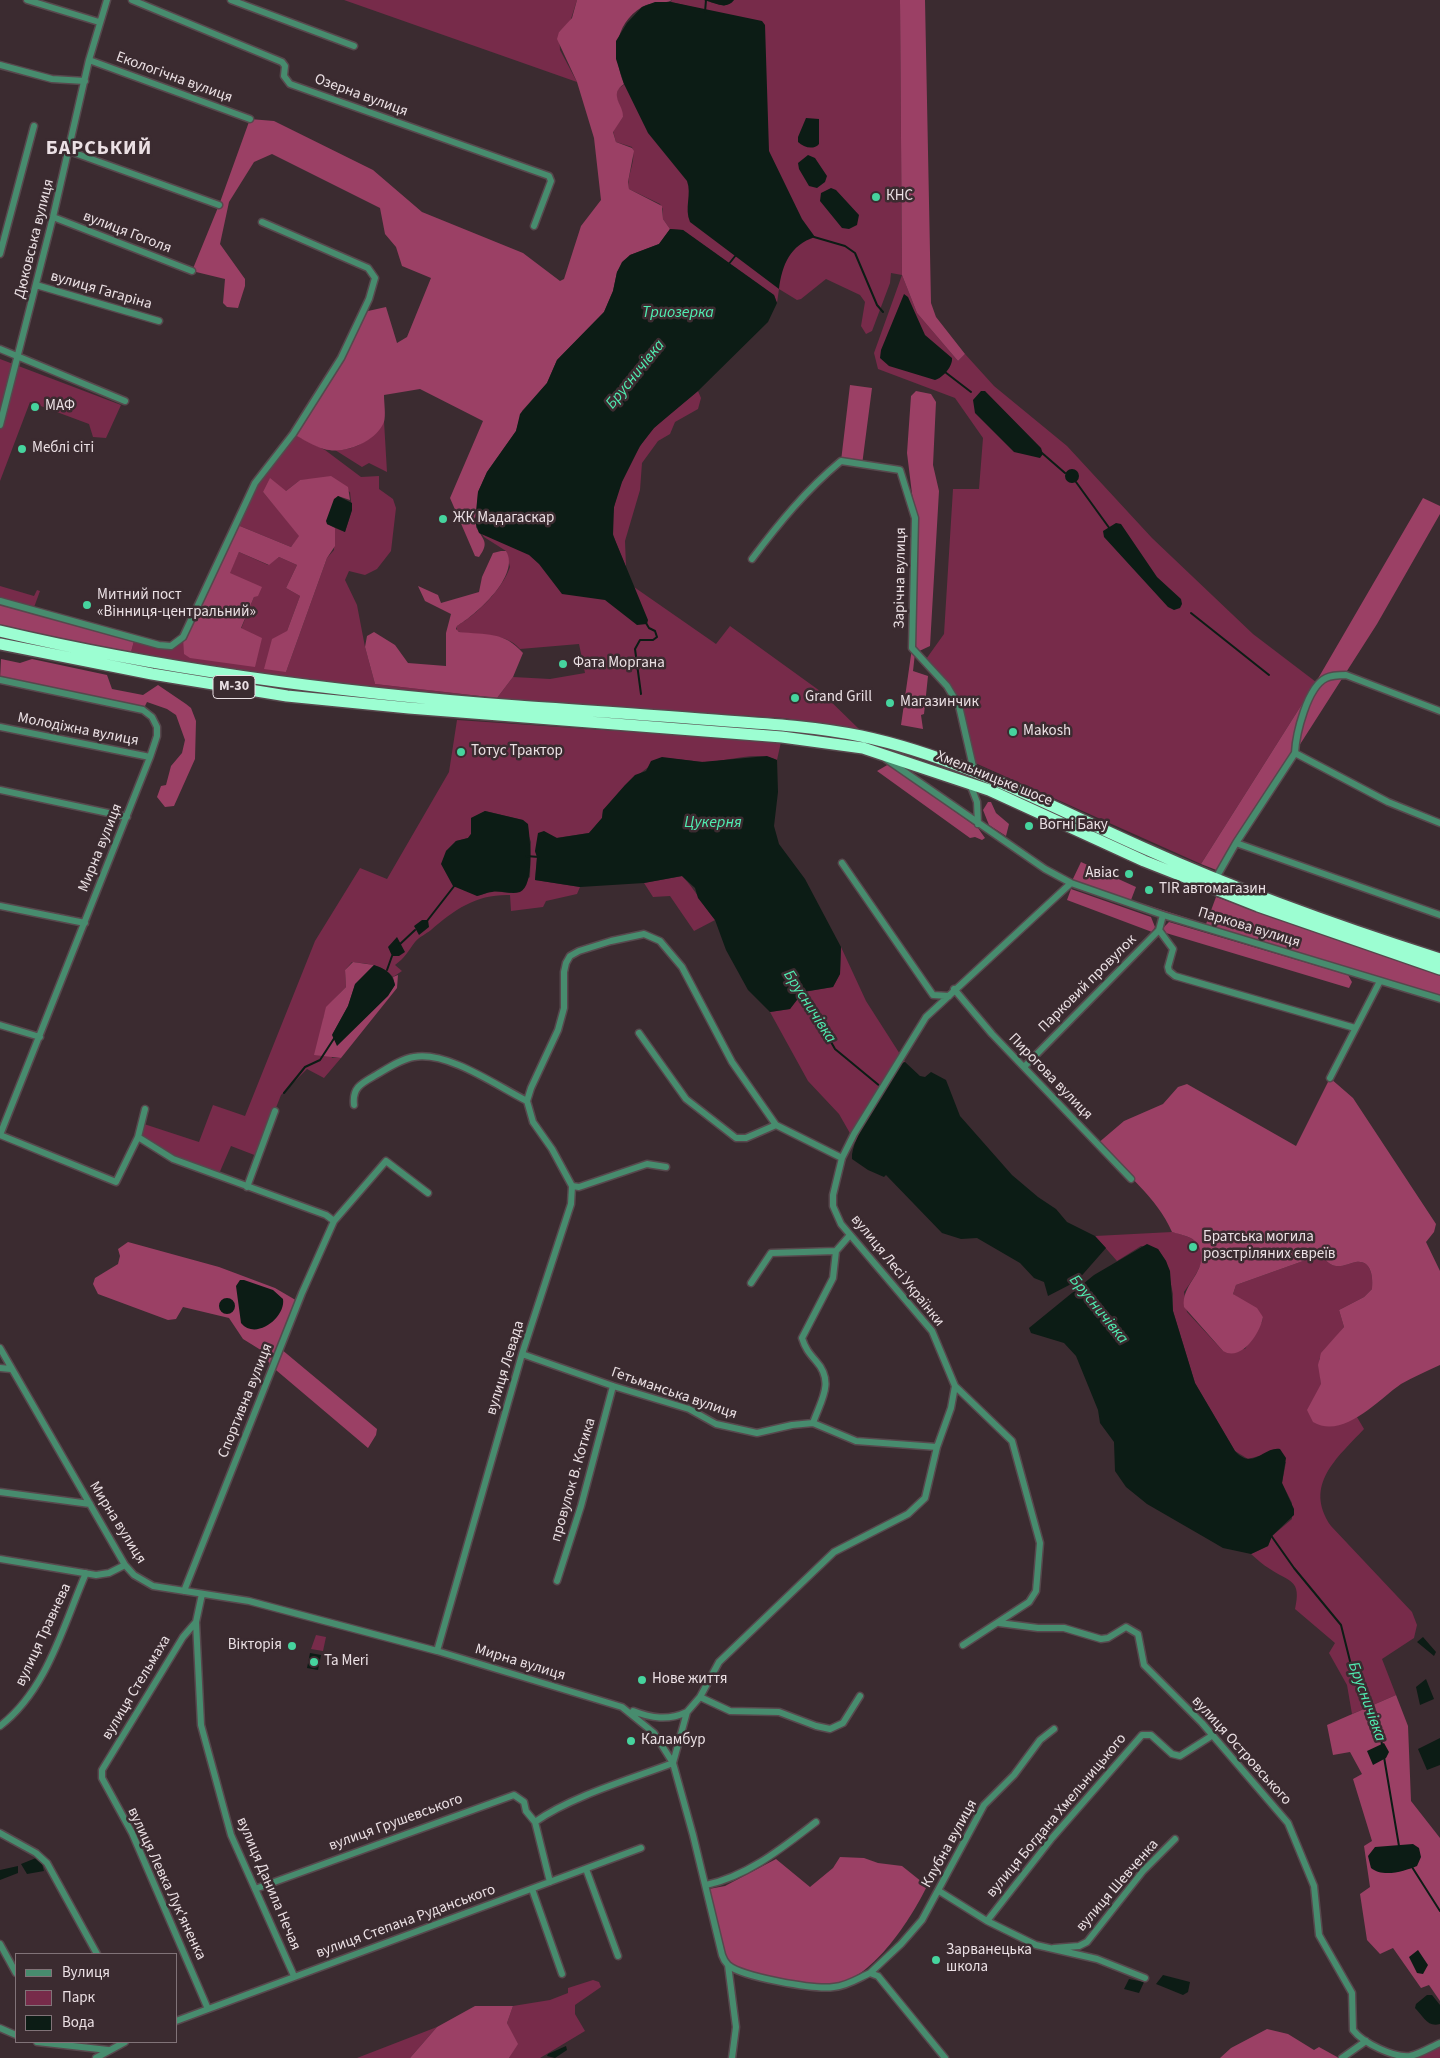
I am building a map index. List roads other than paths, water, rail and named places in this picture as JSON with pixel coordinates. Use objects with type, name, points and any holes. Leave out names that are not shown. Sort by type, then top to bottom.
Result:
[{"type":"highway","name":"М-30","points":[[0,631],[155,664],[299,685],[409,698],[783,731]]},
{"type":"highway","name":"М-30","points":[[0,644],[152,674],[288,696],[409,708],[783,731]]},
{"type":"highway","name":"Хмельницьке шосе","points":[[783,731],[863,737],[972,777],[1216,878],[1358,932],[1440,959]]},
{"type":"highway","name":"Хмельницьке шосе","points":[[783,731],[878,752],[972,777],[1207,886],[1355,942],[1440,969]]},
{"type":"street","points":[[27,0],[99,22]]},
{"type":"street","name":"Дюковська вулиця","points":[[0,425],[53,217],[89,60],[107,0]]},
{"type":"street","name":"Озерна вулиця","points":[[132,0],[282,62],[285,66],[284,76],[290,84],[549,176],[551,181],[534,226]]},
{"type":"street","points":[[231,0],[354,46]]},
{"type":"street","name":"Екологічна вулиця","points":[[89,60],[250,119]]},
{"type":"street","points":[[0,65],[52,79],[85,81]]},
{"type":"street","points":[[0,254],[34,126]]},
{"type":"street","points":[[69,151],[219,206]]},
{"type":"street","name":"вулиця Гоголя","points":[[53,217],[192,271]]},
{"type":"street","points":[[0,601],[159,646],[171,646],[183,637],[254,482],[293,434],[341,358],[369,299],[375,278],[368,268],[262,222]]},
{"type":"street","name":"вулиця Гагаріна","points":[[36,286],[158,321]]},
{"type":"street","points":[[0,349],[18,355],[125,402]]},
{"type":"street","name":"Зарічна вулиця","points":[[752,559],[785,514],[815,482],[841,461],[900,470],[915,518],[912,648],[946,686],[959,706],[972,777]]},
{"type":"street","points":[[1216,878],[1236,843],[1296,753],[1296,740],[1305,707],[1320,681],[1326,678],[1346,675],[1440,710]]},
{"type":"street","name":"Мирна вулиця","points":[[0,680],[143,710],[152,716],[157,727],[157,736],[127,817],[0,1135]]},
{"type":"street","name":"Молодіжна вулиця","points":[[0,727],[150,757]]},
{"type":"street","name":"Паркова вулиця","points":[[878,752],[978,824],[1045,869],[1071,883],[1164,915],[1440,999]]},
{"type":"street","points":[[1296,753],[1388,802],[1440,823]]},
{"type":"street","points":[[972,777],[977,802],[978,824]]},
{"type":"street","points":[[0,790],[127,817]]},
{"type":"street","points":[[1236,843],[1440,915]]},
{"type":"street","points":[[842,863],[933,995],[949,996]]},
{"type":"street","name":"вулиця Лесі Українки","points":[[955,1386],[932,1331],[841,1224],[833,1206],[833,1195],[842,1158],[854,1134],[926,1017],[954,989],[1071,883]]},
{"type":"street","points":[[0,906],[85,923]]},
{"type":"street","name":"Парковий провулок","points":[[1024,1067],[1159,930],[1164,915]]},
{"type":"street","points":[[1159,930],[1172,949],[1168,967],[1169,972],[1175,976],[1355,1028]]},
{"type":"street","points":[[666,1167],[647,1164],[579,1187],[572,1186],[552,1150],[533,1122],[527,1101],[531,1088],[558,1030],[564,1008],[566,963],[570,956],[579,951],[611,941],[644,934],[660,941],[682,967],[732,1062],[776,1125],[842,1158]]},
{"type":"street","points":[[1330,1078],[1380,981]]},
{"type":"street","name":"Пирогова вулиця","points":[[954,989],[1024,1067],[1131,1179]]},
{"type":"street","points":[[0,1025],[40,1037]]},
{"type":"street","points":[[639,1033],[686,1099],[736,1138],[746,1138],[776,1125]]},
{"type":"street","points":[[354,1105],[353,1095],[356,1087],[413,1057],[432,1056],[450,1062],[527,1101]]},
{"type":"street","points":[[0,1135],[116,1182],[138,1136],[146,1109]]},
{"type":"street","points":[[246,1186],[275,1111]]},
{"type":"street","points":[[138,1136],[173,1159],[326,1215],[334,1221]]},
{"type":"street","name":"Спортивна вулиця","points":[[184,1591],[302,1293],[334,1221],[386,1161],[428,1193]]},
{"type":"street","name":"вулиця Левада","points":[[437,1651],[522,1354],[571,1204],[572,1186]]},
{"type":"street","points":[[813,1423],[827,1379],[825,1371],[804,1348],[802,1338],[833,1278],[836,1251],[850,1235]]},
{"type":"street","points":[[751,1283],[771,1253],[836,1251]]},
{"type":"street","name":"Мирна вулиця","points":[[0,1348],[124,1565],[147,1584],[249,1601],[437,1651],[622,1707],[654,1733],[673,1763],[706,1885],[722,1955],[728,1965],[736,2027],[732,2058]]},
{"type":"street","name":"Гетьманська вулиця","points":[[522,1354],[613,1386],[689,1409],[716,1424],[757,1433],[792,1424],[813,1423],[856,1441],[937,1447]]},
{"type":"street","points":[[0,1368],[11,1370]]},
{"type":"street","name":"провулок В. Котика","points":[[557,1581],[581,1506],[613,1386]]},
{"type":"street","points":[[535,1822],[546,1814],[590,1795],[673,1763],[687,1712],[700,1696],[719,1662],[834,1552],[908,1514],[925,1498],[937,1447],[951,1408],[955,1386]]},
{"type":"street","points":[[955,1386],[1012,1441],[1040,1543],[1036,1591],[1029,1602],[999,1623],[978,1633],[963,1644]]},
{"type":"street","points":[[0,1492],[90,1504]]},
{"type":"street","points":[[0,1559],[103,1575],[124,1565]]},
{"type":"street","name":"вулиця Травнева","points":[[0,1726],[27,1701],[42,1678],[86,1573]]},
{"type":"street","name":"вулиця Данила Нечая","points":[[202,1594],[196,1622],[201,1725],[231,1835],[294,1976]]},
{"type":"street","name":"вулиця Стельмаха","points":[[102,1770],[183,1637],[196,1622]]},
{"type":"street","name":"вулиця Островського","points":[[999,1623],[1038,1628],[1064,1628],[1101,1639],[1108,1638],[1126,1627],[1138,1634],[1144,1665],[1213,1735],[1288,1823],[1314,1886],[1319,1935],[1352,1993],[1353,2030],[1366,2040]]},
{"type":"street","points":[[700,1696],[730,1711],[779,1712],[816,1726],[830,1728],[843,1723],[860,1696]]},
{"type":"street","points":[[622,1707],[646,1716],[659,1718],[674,1717],[687,1712]]},
{"type":"street","name":"Клубна вулиця","points":[[870,1972],[901,1944],[922,1920],[984,1805],[1014,1776],[1040,1740],[1054,1729]]},
{"type":"street","name":"вулиця Богдана Хмельницького","points":[[986,1921],[1052,1838],[1142,1735],[1150,1735],[1172,1754],[1180,1756],[1213,1735]]},
{"type":"street","name":"вулиця Левка Лук'яненка","points":[[102,1770],[102,1778],[106,1789],[132,1833],[208,2009]]},
{"type":"street","name":"вулиця Грушевського","points":[[255,1889],[514,1795],[524,1802],[526,1811],[535,1822],[550,1882]]},
{"type":"street","points":[[706,1885],[723,1881],[773,1855],[816,1822]]},
{"type":"street","points":[[0,1833],[36,1853],[47,1863],[96,1953]]},
{"type":"street","name":"вулиця Шевченка","points":[[1048,1948],[1079,1946],[1087,1942],[1143,1871],[1176,1839]]},
{"type":"street","name":"вулиця Степана Руданського","points":[[178,2020],[641,1848]]},
{"type":"street","points":[[586,1869],[618,1956]]},
{"type":"street","points":[[532,1889],[562,1974]]},
{"type":"street","points":[[939,1891],[986,1921],[1048,1948],[1098,1959],[1145,1978]]},
{"type":"street","points":[[0,1944],[15,1972]]},
{"type":"street","points":[[728,1965],[753,1976],[822,1988],[848,1983],[870,1972],[878,1976],[945,2058]]},
{"type":"street","points":[[0,2028],[15,2035]]},
{"type":"street","points":[[1342,2058],[1366,2040],[1403,2056],[1414,2055],[1440,2043]]},
{"type":"street","points":[[51,2043],[108,2050]]},
{"type":"street","points":[[96,2058],[123,2043]]},
{"type":"water","points":[[704,0],[734,0],[728,5],[724,5]]},
{"type":"water","points":[[655,2],[671,2],[762,21],[765,25],[769,151],[802,219],[815,237],[799,245],[793,251],[782,272],[779,289],[690,222],[688,217],[689,191],[687,181],[648,133],[624,84],[616,59],[616,41],[627,23],[642,7]]},
{"type":"water","points":[[806,118],[819,119],[819,144],[812,148],[798,142],[798,137]]},
{"type":"water","points":[[808,155],[815,158],[827,176],[825,182],[817,188],[809,186],[799,169],[798,163]]},
{"type":"water","points":[[831,188],[836,190],[859,215],[857,225],[849,229],[842,228],[820,201],[821,193]]},
{"type":"water","name":"Триозерка","points":[[670,229],[683,230],[774,295],[777,303],[768,322],[698,391],[654,428],[640,446],[622,482],[614,507],[613,535],[648,620],[647,624],[637,625],[605,600],[562,594],[539,564],[529,555],[479,533],[475,521],[478,492],[487,472],[516,431],[520,414],[547,383],[557,360],[604,312],[622,262],[630,255],[659,244]]},
{"type":"water","points":[[904,294],[908,297],[925,335],[952,358],[951,365],[947,371],[935,380],[889,366],[880,358],[881,350]]},
{"type":"water","points":[[981,391],[985,391],[1041,448],[1043,454],[1040,458],[1014,452],[975,413],[973,400]]},
{"type":"water","points":[[1069,469],[1075,469],[1079,476],[1075,483],[1069,483],[1065,479],[1065,473]]},
{"type":"water","points":[[338,496],[352,503],[352,510],[345,532],[327,524],[326,521],[334,499]]},
{"type":"water","points":[[1116,523],[1121,524],[1157,577],[1181,599],[1182,604],[1180,608],[1174,610],[1168,607],[1104,537],[1103,531]]},
{"type":"water","name":"Цукерня","points":[[767,756],[777,760],[778,792],[774,826],[779,844],[805,879],[841,947],[840,974],[833,987],[803,992],[790,1009],[770,1012],[748,990],[726,950],[715,920],[698,898],[695,888],[682,876],[644,883],[580,887],[535,880],[537,857],[535,851],[538,833],[544,831],[557,838],[589,833],[602,818],[603,810],[625,785],[635,775],[646,771],[651,761],[662,757],[702,762]]},
{"type":"water","points":[[485,811],[523,820],[528,824],[530,871],[525,888],[520,892],[488,892],[477,896],[453,886],[441,864],[446,851],[456,841],[468,838],[471,834],[471,818]]},
{"type":"water","points":[[422,920],[428,920],[429,927],[419,935],[414,926]]},
{"type":"water","points":[[397,937],[405,952],[399,956],[392,956],[388,947]]},
{"type":"water","points":[[374,965],[388,972],[395,985],[388,996],[337,1046],[332,1035],[348,1006],[355,984]]},
{"type":"water","points":[[905,1062],[920,1076],[925,1077],[931,1072],[946,1080],[960,1116],[1012,1175],[1038,1197],[1056,1209],[1067,1222],[1095,1236],[1106,1248],[1077,1281],[1048,1296],[1044,1282],[1034,1278],[1020,1263],[977,1238],[961,1239],[942,1233],[886,1175],[884,1177],[868,1170],[852,1159],[853,1149],[864,1124],[902,1063]]},
{"type":"water","points":[[1147,1244],[1158,1249],[1166,1261],[1170,1271],[1173,1311],[1195,1383],[1235,1451],[1241,1457],[1247,1459],[1274,1449],[1280,1449],[1286,1458],[1282,1483],[1294,1509],[1294,1515],[1272,1536],[1268,1546],[1251,1554],[1223,1548],[1147,1504],[1126,1487],[1115,1471],[1114,1442],[1100,1423],[1098,1410],[1076,1356],[1064,1343],[1031,1333],[1029,1328],[1094,1275]]},
{"type":"water","points":[[240,1280],[273,1290],[283,1299],[280,1313],[262,1328],[247,1328],[241,1323],[236,1286]]},
{"type":"water","points":[[227,1298],[233,1300],[235,1306],[233,1312],[227,1314],[221,1312],[219,1306],[221,1300]]},
{"type":"water","points":[[1423,1637],[1436,1652],[1434,1656],[1417,1642]]},
{"type":"water","name":"Ta Meri","points":[[310,1653],[321,1655],[318,1670],[307,1668]]},
{"type":"water","points":[[1426,1679],[1434,1699],[1420,1705],[1416,1687]]},
{"type":"water","points":[[1440,1738],[1440,1765],[1427,1770],[1418,1749]]},
{"type":"water","points":[[1384,1743],[1389,1752],[1386,1758],[1373,1765],[1367,1751]]},
{"type":"water","points":[[1413,1844],[1419,1848],[1421,1857],[1417,1866],[1388,1873],[1382,1873],[1371,1868],[1368,1856],[1375,1847]]},
{"type":"water","points":[[36,1858],[41,1860],[44,1871],[27,1874],[21,1864]]},
{"type":"water","points":[[18,1866],[18,1873],[0,1880],[0,1870]]},
{"type":"water","points":[[1418,1950],[1428,1965],[1423,1974],[1417,1973],[1409,1957]]},
{"type":"water","points":[[1163,1975],[1190,1982],[1188,1992],[1183,1995],[1156,1984]]},
{"type":"water","points":[[1129,1979],[1144,1982],[1139,1993],[1124,1989]]},
{"type":"water","points":[[1427,1995],[1432,1995],[1440,2005],[1440,2024],[1429,2023],[1415,2008],[1416,2004]]},
{"type":"water","points":[[566,2046],[567,2050],[555,2058],[547,2056],[548,2054]]},
{"type":"waterway","name":"Брусничівка","points":[[705,12],[706,0]]},
{"type":"waterway","points":[[814,237],[845,246],[855,253],[877,305],[883,312]]},
{"type":"waterway","name":"Брусничівка","points":[[728,265],[736,255]]},
{"type":"waterway","points":[[945,372],[971,392]]},
{"type":"waterway","points":[[1042,453],[1065,473]]},
{"type":"waterway","points":[[1076,482],[1110,529]]},
{"type":"waterway","points":[[1191,613],[1269,675]]},
{"type":"waterway","name":"Брусничівка","points":[[641,694],[635,649],[640,640],[653,640],[657,637],[655,631],[649,628],[646,623]]},
{"type":"waterway","points":[[526,856],[539,857]]},
{"type":"waterway","points":[[427,921],[455,885]]},
{"type":"waterway","points":[[399,945],[415,930]]},
{"type":"waterway","points":[[387,970],[392,956]]},
{"type":"waterway","name":"Брусничівка","points":[[802,991],[835,1049],[881,1087]]},
{"type":"waterway","points":[[284,1093],[305,1067],[320,1060],[335,1037]]},
{"type":"waterway","name":"Брусничівка","points":[[1076,1280],[1082,1288]]},
{"type":"waterway","name":"Брусничівка","points":[[1270,1534],[1294,1568],[1341,1625],[1353,1673],[1380,1732],[1382,1745]]},
{"type":"waterway","name":"Брусничівка","points":[[1384,1757],[1399,1846]]},
{"type":"waterway","name":"Брусничівка","points":[[1412,1867],[1440,1911]]},
{"type":"place","name":"КНС","points":[[876,197]]},
{"type":"place","name":"МАФ","points":[[35,407]]},
{"type":"place","name":"Меблі сіті","points":[[22,449]]},
{"type":"place","name":"ЖК Мадагаскар","points":[[443,519]]},
{"type":"place","name":"Митний пост «Вінниця-центральний»","points":[[87,605]]},
{"type":"place","name":"Фата Моргана","points":[[563,664]]},
{"type":"place","name":"Grand Grill","points":[[795,698]]},
{"type":"place","name":"Магазинчик","points":[[890,703]]},
{"type":"place","name":"Makosh","points":[[1013,732]]},
{"type":"place","name":"Тотус Трактор","points":[[461,752]]},
{"type":"place","name":"Вогні Баку","points":[[1029,826]]},
{"type":"place","name":"Авіас","points":[[1129,874]]},
{"type":"place","name":"TIR автомагазин","points":[[1149,890]]},
{"type":"place","name":"Братська могила розстріляних євреїв","points":[[1193,1247]]},
{"type":"place","name":"Вікторія","points":[[292,1646]]},
{"type":"place","name":"Ta Meri","points":[[314,1662]]},
{"type":"place","name":"Нове життя","points":[[642,1680]]},
{"type":"place","name":"Каламбур","points":[[631,1741]]},
{"type":"place","name":"Зарванецька школа","points":[[936,1960]]},
{"type":"district","name":"БАРСЬКИЙ","points":[[99,150]]}]
